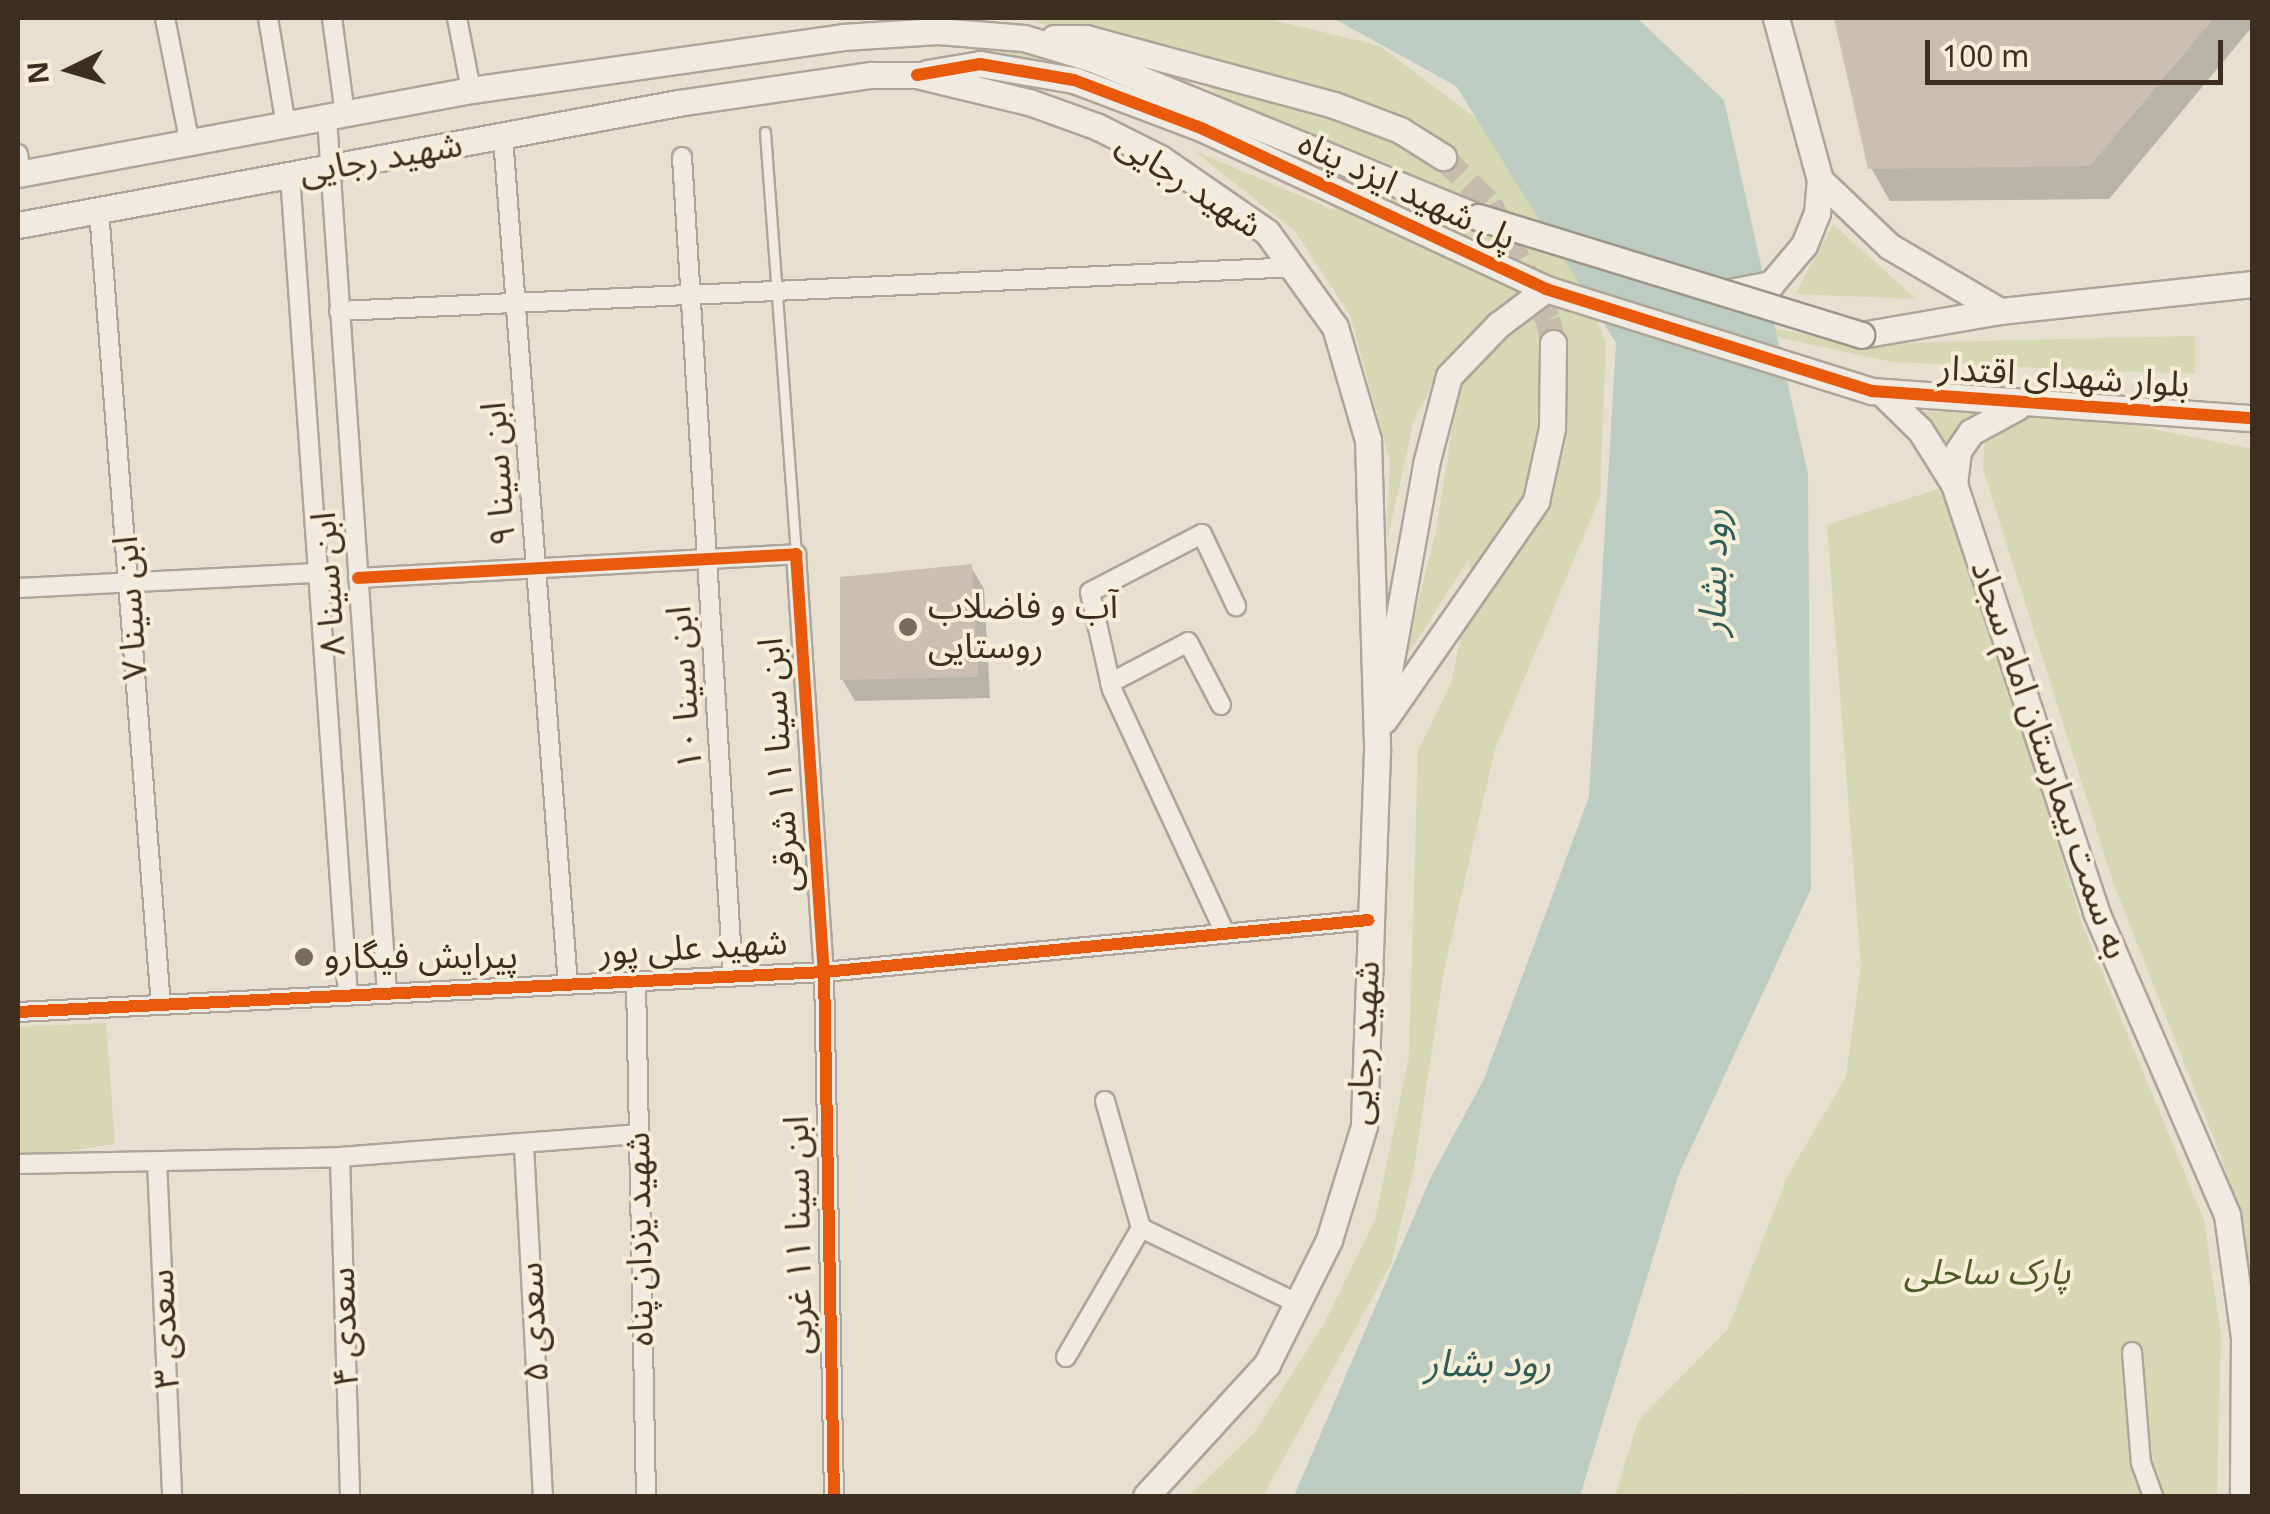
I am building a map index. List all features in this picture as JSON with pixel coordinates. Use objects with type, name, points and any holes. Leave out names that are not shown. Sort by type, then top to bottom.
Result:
[{"type":"main road","points":[[1725,293],[1771,284],[1804,245],[1820,180],[1776,18]]},
{"type":"main road","name":"پل شهید ایزد پناه","points":[[800,42],[938,31],[1024,38],[1217,105],[1478,217],[1861,335]]},
{"type":"main road","points":[[1024,38],[1086,38],[1334,105],[1400,130],[1444,156]]},
{"type":"main road","name":"شهید رجایی","points":[[19,167],[190,144],[471,90],[800,42]]},
{"type":"main road","points":[[800,42],[807,83]]},
{"type":"main road","name":"پل شهید ایزد پناه","points":[[917,75],[980,64],[1074,80],[1201,128],[1553,291],[1876,392]]},
{"type":"main road","name":"شهید رجایی","points":[[18,225],[807,83],[917,75],[1029,102],[1160,158],[1267,232],[1296,267],[1335,327],[1368,440],[1376,732],[1364,1126],[1329,1240],[1267,1364],[1146,1496]]},
{"type":"main road","points":[[1820,180],[1874,235],[2000,311]]},
{"type":"main road","name":"بلوار شهدای اقتدار","points":[[1861,335],[2000,311],[2252,284]]},
{"type":"main road","points":[[1376,732],[1406,600],[1426,464],[1449,376],[1498,324],[1553,291]]},
{"type":"main road","points":[[1376,732],[1536,501],[1552,428],[1553,343]]},
{"type":"main road","name":"بلوار شهدای اقتدار","points":[[1876,392],[2252,418]]},
{"type":"main road","name":"به سمت بیمارستان امام سجاد","points":[[1876,392],[1920,430],[1954,484],[2096,912],[2226,1215],[2244,1337],[2242,1496]]},
{"type":"main road","points":[[1954,484],[1958,451],[1971,432],[2022,405]]},
{"type":"street","points":[[165,18],[190,144]]},
{"type":"street","points":[[268,18],[286,125]]},
{"type":"street","name":"ابن سینا ۸","points":[[332,18],[336,116],[330,170],[388,994]]},
{"type":"street","points":[[457,18],[471,90]]},
{"type":"street","name":"ابن سینا ۹","points":[[504,138],[568,984]]},
{"type":"street","name":"ابن سینا ۱۰","points":[[682,156],[733,976]]},
{"type":"street","name":"ابن سینا ۸","points":[[290,176],[348,996]]},
{"type":"street","name":"ابن سینا ۷","points":[[98,211],[161,1005]]},
{"type":"street","points":[[339,311],[1296,267]]},
{"type":"street","points":[[1225,934],[1110,682],[1090,592],[1202,534],[1236,606]]},
{"type":"street","points":[[358,578],[796,554]]},
{"type":"street","name":"ابن سینا ۱۱ شرقی","points":[[796,554],[824,972]]},
{"type":"street","points":[[18,588],[318,573]]},
{"type":"street","points":[[1110,682],[1188,642],[1221,705]]},
{"type":"street","name":"شهید علی پور","points":[[18,1012],[824,972],[1369,920]]},
{"type":"street","name":"ابن سینا ۱۱ غربی","points":[[824,972],[834,1496]]},
{"type":"street","name":"شهید یزدان پناه","points":[[636,981],[646,1496]]},
{"type":"street","points":[[1066,1357],[1141,1228],[1105,1101]]},
{"type":"street","points":[[18,1164],[340,1157],[524,1147],[637,1134]]},
{"type":"street","name":"سعدی ۵","points":[[524,1147],[544,1496]]},
{"type":"street","name":"سعدی ۴","points":[[340,1157],[350,1496]]},
{"type":"street","name":"سعدی ۳","points":[[158,1162],[172,1496]]},
{"type":"street","points":[[1141,1228],[1298,1303]]},
{"type":"street","points":[[2132,1352],[2141,1464],[2153,1496]]},
{"type":"lane","points":[[765,132],[796,554]]},
{"type":"green space","points":[[1019,18],[1265,18],[1380,46],[1749,324],[1857,344],[2195,336],[2195,374],[1892,362],[1587,296],[1606,342],[1600,497],[1495,749],[1444,970],[1414,1168],[1391,1264],[1263,1496],[1189,1496],[1254,1433],[1324,1324],[1375,1220],[1409,1057],[1418,751],[1451,683],[1470,595],[1469,559],[1403,662],[1436,531],[1453,423],[1438,374],[1414,420],[1386,546],[1390,461],[1350,315],[1295,231],[1193,150],[1336,211],[1283,152],[1183,108],[1079,74],[971,50],[987,42],[1186,101],[1261,132],[1175,57]]},
{"type":"green space","points":[[1833,224],[1916,299],[1795,294]]},
{"type":"green space","points":[[1987,395],[2252,449],[2252,1288],[2226,1170],[2113,882],[1983,469]]},
{"type":"green space","points":[[1916,411],[1973,413],[1946,444]]},
{"type":"green space","name":"پارک ساحلی","points":[[1950,485],[2081,921],[2204,1220],[2221,1335],[2217,1496],[1615,1496],[1638,1421],[1728,1329],[1788,1175],[1846,1077],[1861,966],[1827,525]]},
{"type":"green space","points":[[106,1023],[115,1144],[18,1159],[18,1027]]},
{"type":"water","name":"رود بشار","points":[[1333,18],[1637,18],[1724,100],[1808,474],[1811,889],[1678,1176],[1580,1496],[1294,1496],[1431,1177],[1484,1079],[1589,797],[1616,343],[1456,86]]},
{"type":"building","points":[[1834,18],[2214,18],[2090,166],[1868,169]]},
{"type":"building","name":"آب و فاضلاب روستایی","points":[[972,564],[978,677],[840,680],[840,577]]},
{"type":"tunnel","points":[[1443,157],[1490,204],[1548,319],[1553,343]]},
{"type":"cycle path","points":[[917,75],[980,64],[1074,80],[1201,128],[1546,289],[1872,391],[2252,418]]},
{"type":"cycle path","points":[[358,578],[796,554],[824,972],[834,1496]]},
{"type":"cycle path","points":[[18,1012],[824,972],[1369,920]]},
{"type":"place","name":"آب و فاضلاب روستایی","points":[[908,627]]},
{"type":"place","name":"پیرایش فیگارو","points":[[304,957]]}]
